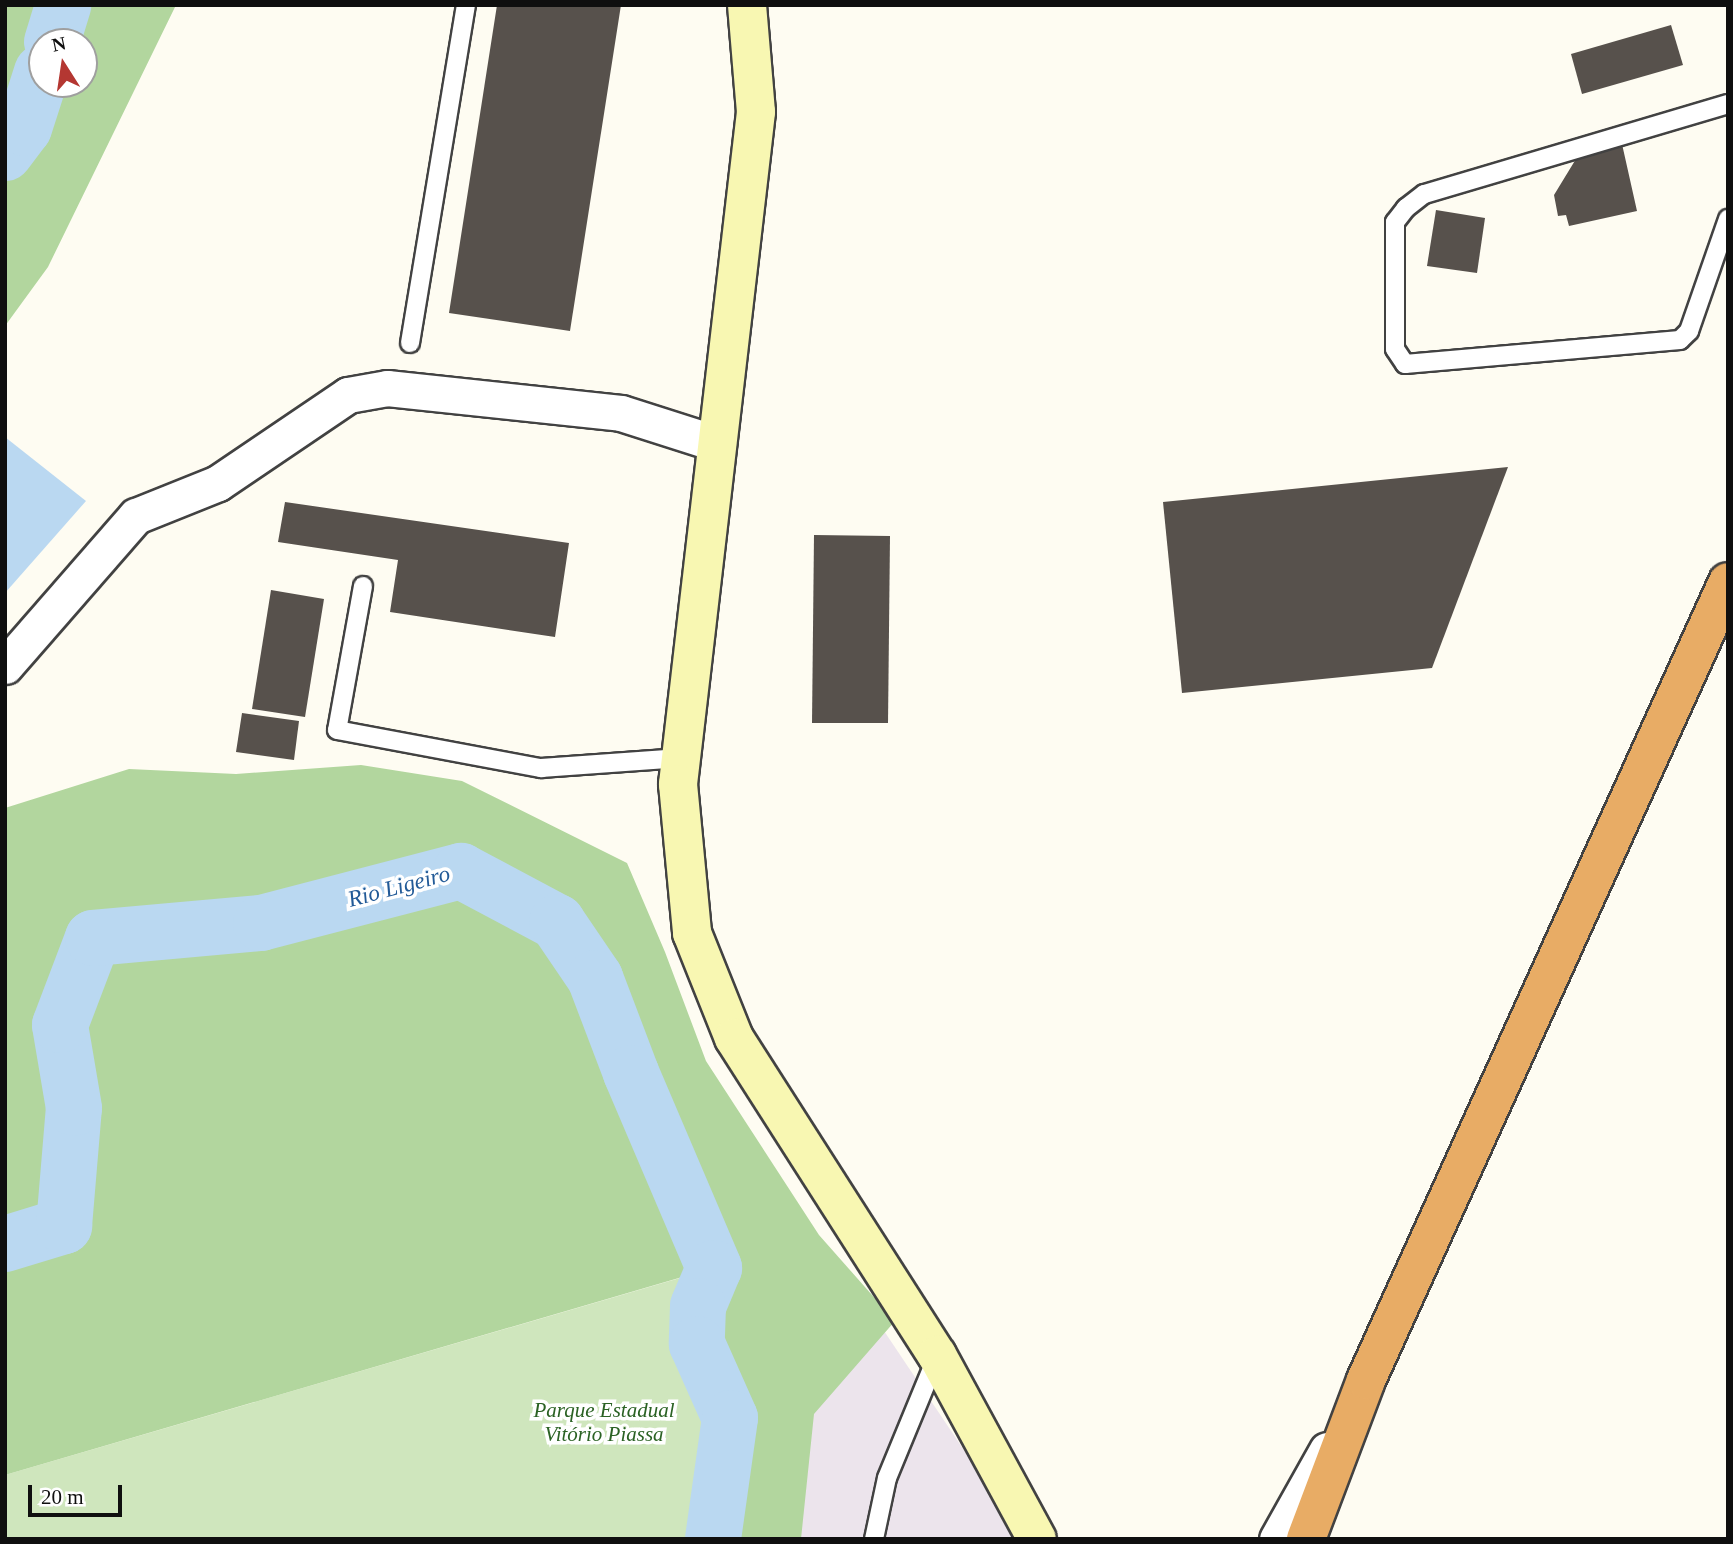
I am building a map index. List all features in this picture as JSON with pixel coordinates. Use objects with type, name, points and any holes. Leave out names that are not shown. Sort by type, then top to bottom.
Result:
[{"type":"highway","points":[[1306,1539],[1366,1380],[1728,582]]},
{"type":"street","points":[[747,5],[756,112],[678,784],[692,933],[734,1038],[937,1356],[1037,1539]]},
{"type":"street","points":[[5,666],[136,516],[218,483],[348,395],[387,388],[621,413],[718,444]]},
{"type":"street","points":[[1277,1539],[1366,1380]]},
{"type":"lane","points":[[410,344],[466,5]]},
{"type":"lane","points":[[1728,104],[1424,194],[1395,222],[1395,349],[1405,364],[1680,340],[1689,331],[1728,219]]},
{"type":"lane","points":[[363,586],[337,730],[541,768],[681,758]]},
{"type":"lane","points":[[874,1539],[887,1478],[937,1356]]},
{"type":"shaded area","points":[[876,1319],[984,1480],[1016,1539],[775,1539],[794,1342]]},
{"type":"green space","points":[[5,5],[176,5],[48,267],[5,326]]},
{"type":"green space","points":[[361,765],[462,781],[627,863],[665,952],[706,1061],[819,1235],[895,1321],[814,1414],[801,1539],[713,1539],[730,1418],[697,1344],[698,1306],[713,1268],[5,1475],[5,808],[129,769],[236,774]]},
{"type":"green space","name":"Parque Estadual Vitório Piassa","points":[[714,1268],[697,1344],[730,1418],[713,1539],[5,1539],[5,1475]]},
{"type":"water","points":[[5,437],[86,501],[5,593]]},
{"type":"building","points":[[497,5],[621,5],[570,331],[449,313]]},
{"type":"building","points":[[1671,25],[1683,65],[1582,94],[1571,54]]},
{"type":"building","points":[[1622,144],[1637,211],[1569,226],[1566,215],[1558,216],[1554,195],[1579,154]]},
{"type":"building","points":[[1436,210],[1485,218],[1477,273],[1427,266]]},
{"type":"building","points":[[1508,467],[1432,668],[1182,693],[1163,502]]},
{"type":"building","points":[[285,502],[569,543],[555,637],[390,612],[398,560],[278,542]]},
{"type":"building","points":[[814,535],[890,536],[888,723],[812,723]]},
{"type":"building","points":[[271,590],[324,599],[305,717],[252,709]]},
{"type":"building","points":[[242,713],[299,721],[294,760],[236,752]]},
{"type":"waterway","name":"Rio Ligeiro","points":[[56,28],[63,5]]},
{"type":"waterway","name":"Rio Ligeiro","points":[[5,153],[24,128],[34,98]]},
{"type":"waterway","name":"Rio Ligeiro","points":[[5,1244],[64,1226],[74,1108],[60,1025],[93,938],[261,923],[461,871],[557,922],[595,978],[631,1073],[714,1268],[698,1306],[697,1344],[730,1418],[713,1539]]}]
